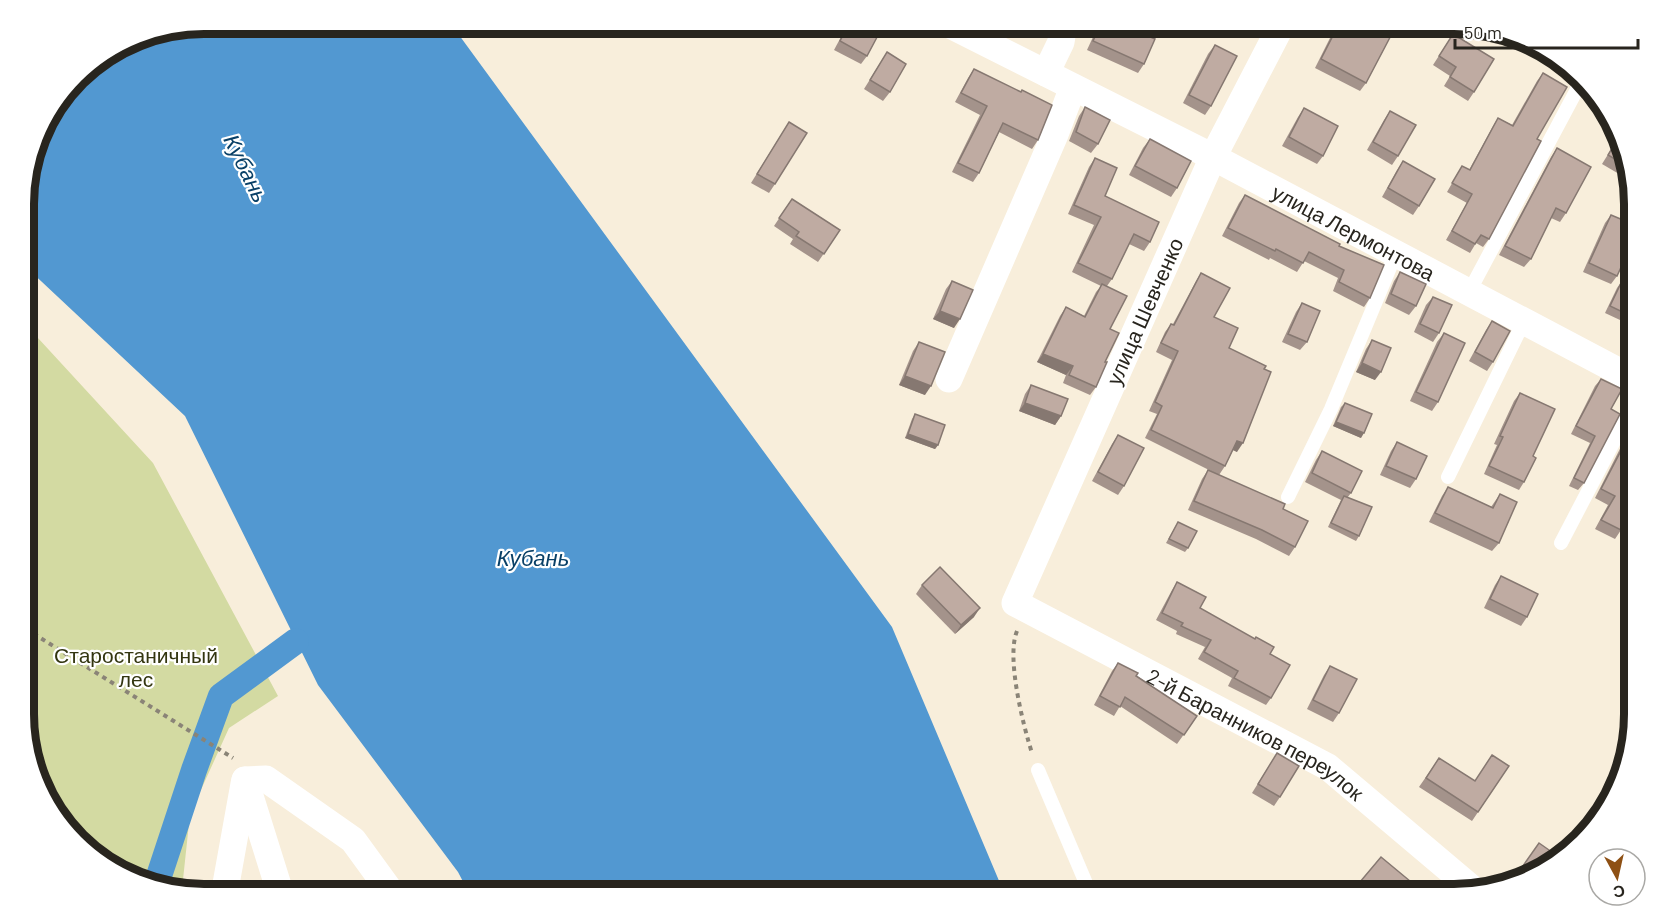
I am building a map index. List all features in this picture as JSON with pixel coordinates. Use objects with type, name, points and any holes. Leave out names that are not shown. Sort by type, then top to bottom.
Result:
[{"type":"street","name":"улица Лермонтова","points":[[968,34],[1213,157],[1624,374]]},
{"type":"street","points":[[1046,73],[1062,34]]},
{"type":"street","name":"улица Шевченко","points":[[1022,607],[1213,157],[1277,34]]},
{"type":"street","points":[[949,379],[1054,138],[1073,87]]},
{"type":"street","name":"2-й Баранников переулок","points":[[1022,607],[1328,767],[1466,884]]},
{"type":"street","points":[[256,779],[279,884]]},
{"type":"street","points":[[256,779],[353,840],[385,884]]},
{"type":"street","points":[[227,884],[256,779]]},
{"type":"lane","points":[[1469,292],[1578,88]]},
{"type":"lane","points":[[1288,497],[1331,409],[1396,253]]},
{"type":"lane","points":[[1448,477],[1524,321]]},
{"type":"lane","points":[[1561,543],[1624,422]]},
{"type":"lane","points":[[1038,770],[1086,884]]},
{"type":"path","points":[[1022,607],[1014,656],[1018,698],[1028,741],[1038,770]]},
{"type":"path","points":[[34,634],[256,779]]},
{"type":"green space","name":"Старостаничный лес","points":[[34,334],[153,463],[278,696],[229,728],[190,814],[183,883],[161,879],[119,862],[84,835],[63,809],[44,769],[36,737],[34,714]]},
{"type":"water","name":"Кубань","points":[[204,34],[458,34],[892,627],[1000,884],[464,884],[458,872],[318,685],[185,416],[34,274],[36,182],[47,139],[57,119],[77,92],[110,63],[129,52],[161,40]]},
{"type":"building","points":[[844,34],[879,34],[867,56],[840,41]]},
{"type":"building","points":[[1096,34],[1144,34],[1155,39],[1144,64],[1093,41]]},
{"type":"building","points":[[1334,34],[1392,34],[1366,83],[1321,59]]},
{"type":"building","points":[[1453,34],[1494,59],[1474,92],[1450,77],[1456,67],[1439,56]]},
{"type":"building","points":[[1215,45],[1237,56],[1211,106],[1189,95]]},
{"type":"building","points":[[887,52],[906,64],[890,92],[870,80]]},
{"type":"building","points":[[974,69],[1052,105],[1038,140],[1003,123],[979,173],[958,163],[987,106],[961,93]]},
{"type":"building","points":[[1543,73],[1567,87],[1537,139],[1541,141],[1489,239],[1481,235],[1475,244],[1452,231],[1472,194],[1452,183],[1462,166],[1470,170],[1498,118],[1513,126]]},
{"type":"building","points":[[1085,107],[1110,120],[1098,144],[1076,132]]},
{"type":"building","points":[[1304,108],[1338,126],[1323,156],[1289,137]]},
{"type":"building","points":[[1390,111],[1416,125],[1398,156],[1373,142]]},
{"type":"building","points":[[789,122],[807,133],[775,184],[757,174]]},
{"type":"building","points":[[1150,139],[1191,161],[1177,188],[1135,166]]},
{"type":"building","points":[[1614,145],[1619,162],[1608,155]]},
{"type":"building","points":[[1557,148],[1591,167],[1566,213],[1556,208],[1531,259],[1505,246]]},
{"type":"building","points":[[1095,158],[1117,168],[1105,196],[1159,222],[1150,242],[1134,234],[1112,279],[1078,263],[1101,217],[1074,205]]},
{"type":"building","points":[[1403,161],[1435,179],[1419,206],[1388,188]]},
{"type":"building","points":[[1245,195],[1340,244],[1339,246],[1384,265],[1370,298],[1339,282],[1344,270],[1309,252],[1303,263],[1228,228]]},
{"type":"building","points":[[792,199],[840,230],[824,254],[796,236],[799,232],[779,218]]},
{"type":"building","points":[[1611,215],[1624,220],[1624,261],[1617,276],[1589,263]]},
{"type":"building","points":[[1400,272],[1426,284],[1416,306],[1391,294]]},
{"type":"building","points":[[1201,273],[1230,288],[1214,317],[1238,328],[1229,348],[1266,366],[1264,369],[1271,372],[1243,443],[1237,441],[1225,466],[1151,430],[1162,406],[1155,402],[1178,351],[1161,343],[1171,324],[1174,325]]},
{"type":"building","points":[[952,281],[973,290],[960,319],[940,311]]},
{"type":"building","points":[[1622,281],[1624,282],[1624,313],[1610,306]]},
{"type":"building","points":[[1102,284],[1127,296],[1110,329],[1119,333],[1096,387],[1069,375],[1073,366],[1043,354],[1066,307],[1085,317]]},
{"type":"building","points":[[1433,297],[1452,305],[1439,333],[1420,324]]},
{"type":"building","points":[[1302,303],[1320,311],[1307,342],[1288,334]]},
{"type":"building","points":[[1492,321],[1510,331],[1493,362],[1475,352]]},
{"type":"building","points":[[1444,333],[1465,343],[1438,402],[1416,392]]},
{"type":"building","points":[[1372,340],[1391,348],[1381,372],[1362,363]]},
{"type":"building","points":[[919,342],[945,352],[931,386],[905,376]]},
{"type":"building","points":[[1601,379],[1622,389],[1611,409],[1620,414],[1584,483],[1574,478],[1595,436],[1576,426]]},
{"type":"building","points":[[1031,385],[1068,399],[1061,416],[1025,403]]},
{"type":"building","points":[[1520,393],[1555,409],[1533,456],[1536,458],[1524,482],[1489,466]]},
{"type":"building","points":[[1345,403],[1372,414],[1364,433],[1336,422]]},
{"type":"building","points":[[915,414],[945,425],[938,445],[908,434]]},
{"type":"building","points":[[1118,435],[1144,448],[1124,486],[1098,472]]},
{"type":"building","points":[[1397,442],[1427,456],[1416,479],[1386,466]]},
{"type":"building","points":[[1624,445],[1624,524],[1621,530],[1601,520],[1615,496],[1601,489]]},
{"type":"building","points":[[1322,451],[1362,471],[1351,493],[1312,473]]},
{"type":"building","points":[[1208,470],[1285,504],[1283,509],[1308,521],[1295,547],[1194,501]]},
{"type":"building","points":[[1448,487],[1493,508],[1500,494],[1517,502],[1499,543],[1435,513]]},
{"type":"building","points":[[1344,496],[1372,507],[1359,536],[1331,523]]},
{"type":"building","points":[[1178,522],[1197,531],[1188,548],[1169,539]]},
{"type":"building","points":[[940,567],[980,608],[961,625],[922,585]]},
{"type":"building","points":[[1501,576],[1538,594],[1527,617],[1490,599]]},
{"type":"building","points":[[1177,582],[1206,597],[1200,608],[1274,647],[1270,654],[1290,665],[1271,698],[1234,678],[1238,671],[1204,652],[1211,640],[1181,626],[1183,623],[1162,613]]},
{"type":"building","points":[[1118,663],[1138,673],[1136,676],[1197,716],[1184,735],[1125,697],[1120,707],[1100,696]]},
{"type":"building","points":[[1330,666],[1357,679],[1339,713],[1313,700]]},
{"type":"building","points":[[1277,753],[1299,766],[1280,797],[1258,784]]},
{"type":"building","points":[[1492,755],[1509,766],[1478,812],[1426,778],[1439,758],[1475,781]]},
{"type":"building","points":[[1539,843],[1553,853],[1540,862],[1518,873]]},
{"type":"building","points":[[1381,857],[1414,884],[1358,884]]},
{"type":"waterway","points":[[158,878],[221,696],[296,641]]}]
